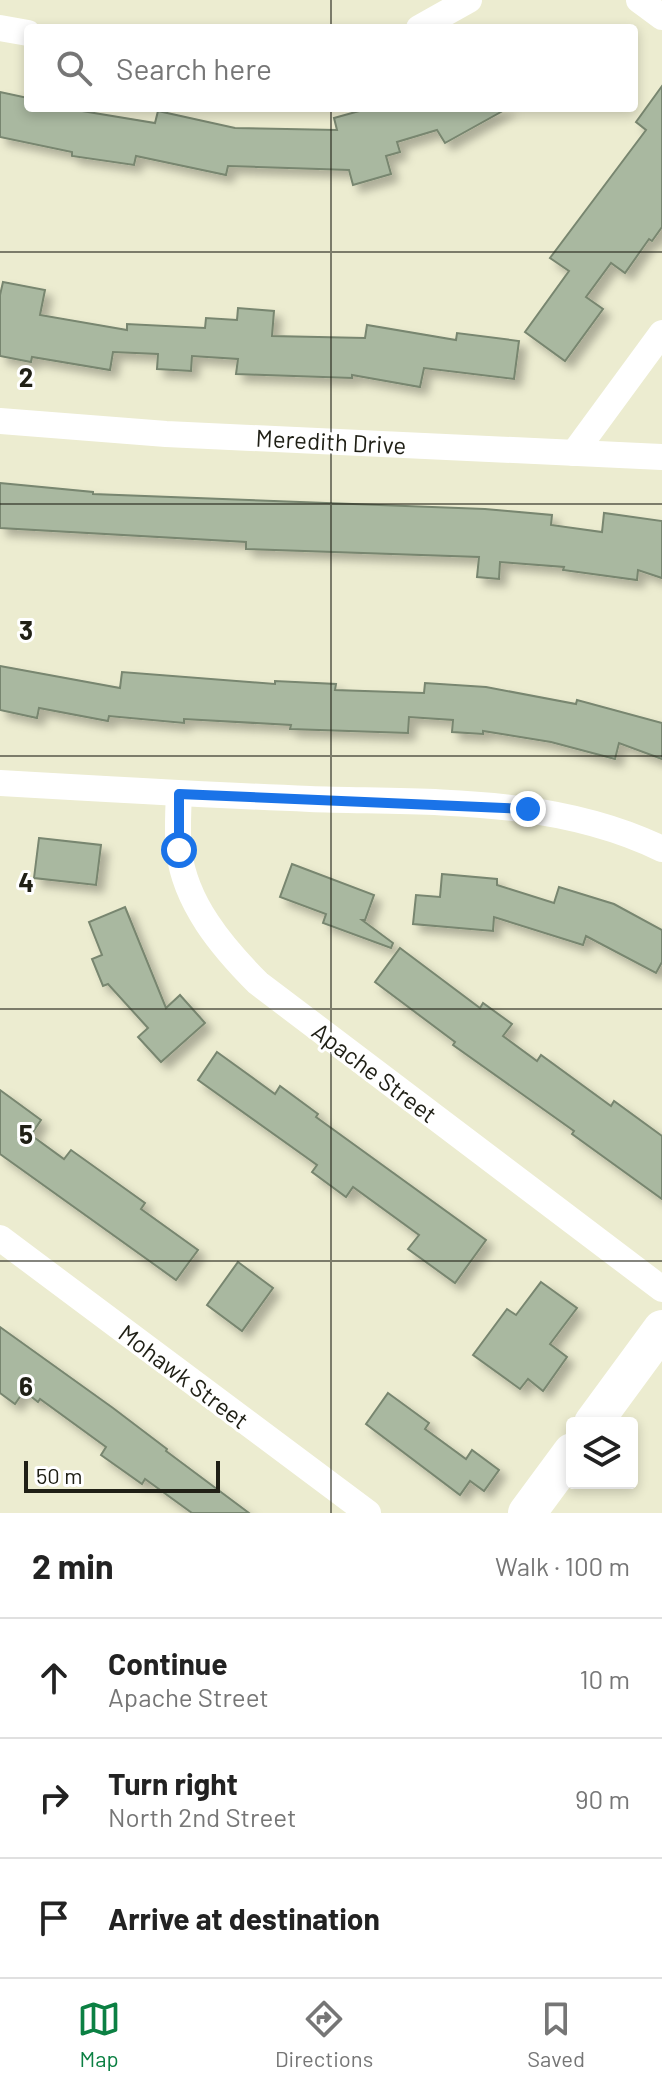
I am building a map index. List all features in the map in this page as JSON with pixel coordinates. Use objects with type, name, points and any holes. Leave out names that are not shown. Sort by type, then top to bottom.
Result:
[{"type":"street","points":[[426,24],[469,0]]},
{"type":"street","points":[[639,0],[662,17]]},
{"type":"street","points":[[0,28],[24,32]]},
{"type":"street","points":[[574,453],[662,333]]},
{"type":"street","name":"Meredith Drive","points":[[0,421],[166,434],[662,457]]},
{"type":"street","points":[[0,783],[528,809],[601,825],[662,849]]},
{"type":"street","name":"Apache Street","points":[[179,794],[179,850],[184,873],[205,919],[238,963],[258,983],[662,1289]]},
{"type":"street","name":"Mohawk Street","points":[[0,1238],[368,1513]]},
{"type":"street","points":[[597,1417],[662,1329]]},
{"type":"street","points":[[527,1513],[566,1460]]},
{"type":"building","points":[[662,86],[662,227],[652,241],[649,239],[625,273],[611,263],[586,297],[603,309],[565,361],[525,332],[569,271],[550,258],[646,130],[636,122]]},
{"type":"building","points":[[0,92],[24,97],[24,112],[88,112],[155,123],[158,112],[163,112],[235,128],[337,130],[334,118],[356,112],[501,112],[445,143],[437,130],[397,142],[400,152],[386,156],[391,174],[353,185],[349,170],[228,166],[226,175],[136,156],[134,165],[72,156],[72,152],[0,137]]},
{"type":"building","points":[[3,282],[45,290],[40,315],[127,330],[127,324],[205,328],[206,318],[237,320],[238,308],[274,311],[272,336],[365,338],[367,325],[456,340],[457,333],[519,341],[514,379],[424,368],[420,387],[352,375],[352,378],[236,374],[238,359],[192,356],[191,371],[157,369],[158,354],[113,352],[110,370],[32,357],[31,362],[0,356],[0,295]]},
{"type":"building","points":[[0,483],[93,494],[485,509],[552,515],[551,525],[602,532],[604,513],[662,521],[662,578],[638,570],[637,580],[563,570],[564,567],[500,562],[499,579],[477,577],[479,557],[246,549],[246,542],[0,528]]},
{"type":"building","points":[[0,666],[120,688],[122,672],[275,684],[275,681],[336,684],[335,690],[424,693],[425,683],[486,687],[576,704],[577,700],[662,723],[662,759],[619,743],[615,759],[551,742],[483,731],[483,734],[452,732],[453,720],[409,717],[408,733],[290,729],[291,725],[184,719],[184,723],[109,716],[108,721],[39,708],[37,718],[0,710]]},
{"type":"building","points":[[39,838],[101,845],[96,885],[34,878]]},
{"type":"building","points":[[292,864],[374,895],[365,920],[362,920],[393,943],[391,948],[323,923],[326,914],[280,897]]},
{"type":"building","points":[[442,874],[497,879],[497,885],[554,903],[559,887],[614,904],[662,930],[662,962],[656,973],[586,936],[583,945],[494,917],[493,931],[413,924],[416,895],[440,897]]},
{"type":"building","points":[[125,907],[166,1008],[180,995],[205,1023],[161,1062],[138,1037],[148,1028],[108,984],[103,986],[92,959],[102,955],[89,922]]},
{"type":"building","points":[[400,948],[480,1008],[483,1003],[512,1024],[503,1036],[537,1061],[541,1055],[611,1106],[614,1101],[662,1136],[662,1199],[572,1134],[574,1131],[453,1045],[455,1042],[375,982]]},
{"type":"building","points":[[217,1052],[275,1094],[280,1086],[318,1114],[316,1117],[486,1240],[455,1283],[408,1249],[419,1235],[353,1187],[346,1197],[312,1172],[317,1165],[198,1080]]},
{"type":"building","points":[[0,1090],[41,1120],[31,1135],[64,1159],[71,1150],[145,1203],[141,1209],[198,1250],[176,1280],[0,1154]]},
{"type":"building","points":[[238,1262],[273,1288],[242,1331],[207,1305]]},
{"type":"building","points":[[541,1282],[577,1308],[550,1344],[567,1357],[543,1391],[528,1379],[520,1389],[473,1355],[507,1309],[516,1315]]},
{"type":"building","points":[[0,1327],[113,1408],[249,1513],[192,1513],[145,1479],[142,1484],[101,1455],[106,1447],[40,1399],[38,1402],[24,1391],[15,1404],[0,1393]]},
{"type":"building","points":[[388,1393],[429,1423],[425,1429],[466,1459],[472,1450],[499,1470],[484,1491],[470,1481],[460,1495],[366,1424]]},
{"type":"route","points":[[179,850],[179,794],[528,809]]}]
